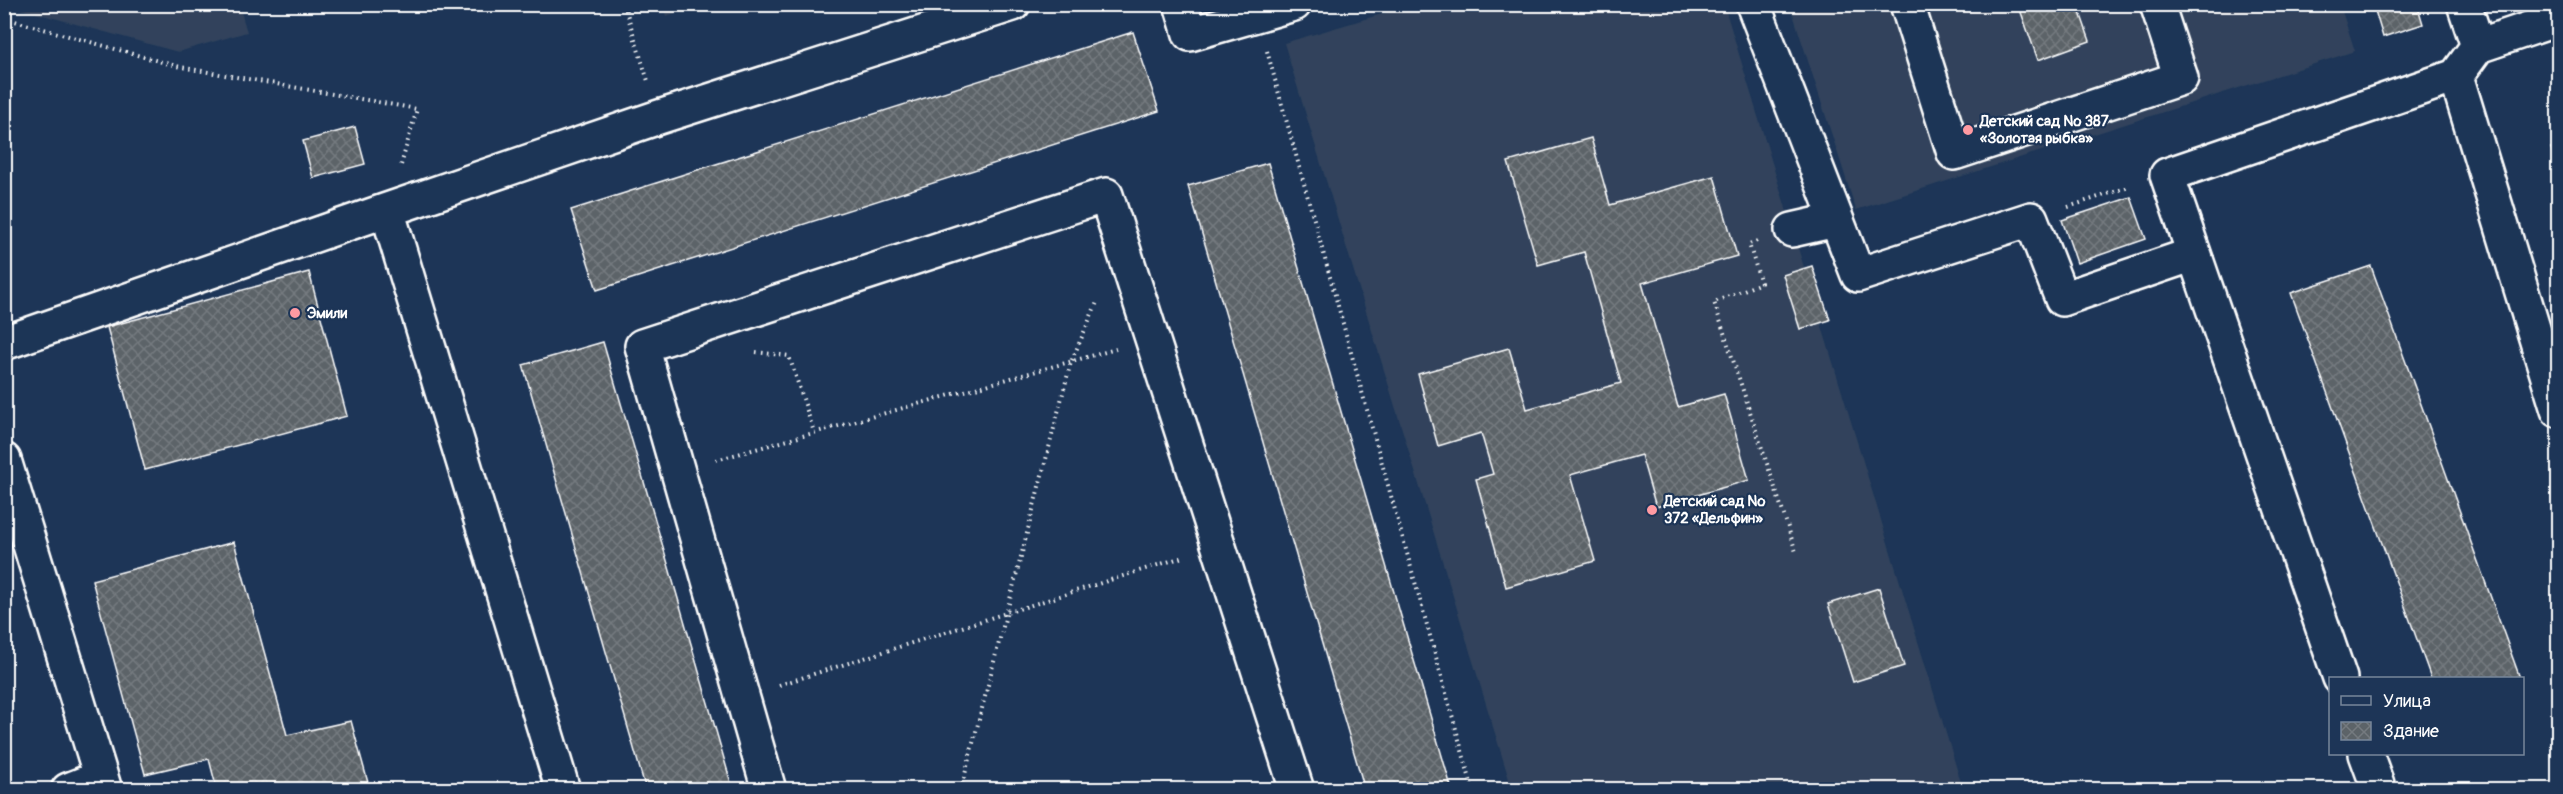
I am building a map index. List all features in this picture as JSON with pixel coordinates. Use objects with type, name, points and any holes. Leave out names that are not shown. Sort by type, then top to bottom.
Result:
[{"type":"lane","points":[[4,342],[659,117],[1013,4]]},
{"type":"lane","points":[[1181,4],[1190,34],[1294,4]]},
{"type":"lane","points":[[1753,4],[1858,275],[2031,219],[2062,299],[2194,254]]},
{"type":"lane","points":[[1906,4],[1954,153],[2181,78],[2157,4]]},
{"type":"lane","points":[[2463,4],[2478,46]]},
{"type":"lane","points":[[2340,677],[2167,175],[2456,76],[2478,46],[2559,20]]},
{"type":"lane","points":[[2456,76],[2559,410]]},
{"type":"lane","points":[[769,789],[642,346],[1106,195],[1297,789]]},
{"type":"lane","points":[[387,210],[563,789]]},
{"type":"lane","points":[[1792,230],[1836,220]]},
{"type":"lane","points":[[4,460],[103,783],[68,789]]},
{"type":"lane","points":[[2367,755],[2377,784],[2374,789]]},
{"type":"path","points":[[624,4],[659,117]]},
{"type":"path","points":[[1257,15],[1473,789]]},
{"type":"path","points":[[4,18],[180,67],[417,108],[387,210]]},
{"type":"path","points":[[2031,219],[2167,175]]},
{"type":"path","points":[[1792,230],[1749,244],[1761,283],[1714,302],[1796,552]]},
{"type":"path","points":[[961,789],[1071,362],[1098,299]]},
{"type":"path","points":[[678,471],[1152,339]]},
{"type":"path","points":[[754,351],[789,356],[814,432]]},
{"type":"path","points":[[742,697],[1218,545]]},
{"type":"path","points":[[2554,789],[2559,779]]},
{"type":"shaded area","points":[[662,4],[702,4],[702,5],[666,16]]},
{"type":"shaded area","points":[[6,5],[239,5],[247,32],[178,52]]},
{"type":"shaded area","name":"Детский сад № 372 «Дельфин»","points":[[1412,5],[1724,5],[1963,789],[1512,789],[1284,43]]},
{"type":"shaded area","name":"Детский сад № 387 «Золотая рыбка»","points":[[1790,5],[2340,5],[2355,51],[1856,210]]},
{"type":"building","points":[[2018,4],[2077,4],[2090,41],[2038,60]]},
{"type":"building","points":[[2373,4],[2417,4],[2423,24],[2383,37]]},
{"type":"building","points":[[1133,32],[1159,111],[597,290],[571,210]]},
{"type":"building","points":[[355,127],[365,164],[313,178],[303,141]]},
{"type":"building","points":[[1591,138],[1610,205],[1714,176],[1737,256],[1642,283],[1678,407],[1724,394],[1749,480],[1656,507],[1641,455],[1570,475],[1595,561],[1506,587],[1476,479],[1493,474],[1481,433],[1438,446],[1418,374],[1509,348],[1527,409],[1621,383],[1584,252],[1538,265],[1508,162]]},
{"type":"building","points":[[2558,145],[2558,171],[2551,148]]},
{"type":"building","points":[[1268,163],[1452,790],[1365,790],[1293,545],[1188,186]]},
{"type":"building","points":[[2131,197],[2146,239],[2077,263],[2062,220]]},
{"type":"building","points":[[1812,266],[1830,320],[1800,329],[1783,275]]},
{"type":"building","points":[[2371,266],[2520,677],[2431,677],[2291,293]]},
{"type":"building","points":[[309,272],[347,416],[145,470],[107,327]]},
{"type":"building","points":[[603,342],[733,790],[646,790],[523,365]]},
{"type":"building","points":[[234,542],[287,735],[351,721],[370,790],[217,790],[209,759],[145,774],[92,580]]},
{"type":"building","points":[[1879,588],[1904,666],[1853,682],[1828,604]]},
{"type":"place","name":"Детский сад № 387 «Золотая рыбка»","points":[[1968,130]]},
{"type":"place","name":"Эмили","points":[[295,313]]},
{"type":"place","name":"Детский сад № 372 «Дельфин»","points":[[1652,510]]}]
